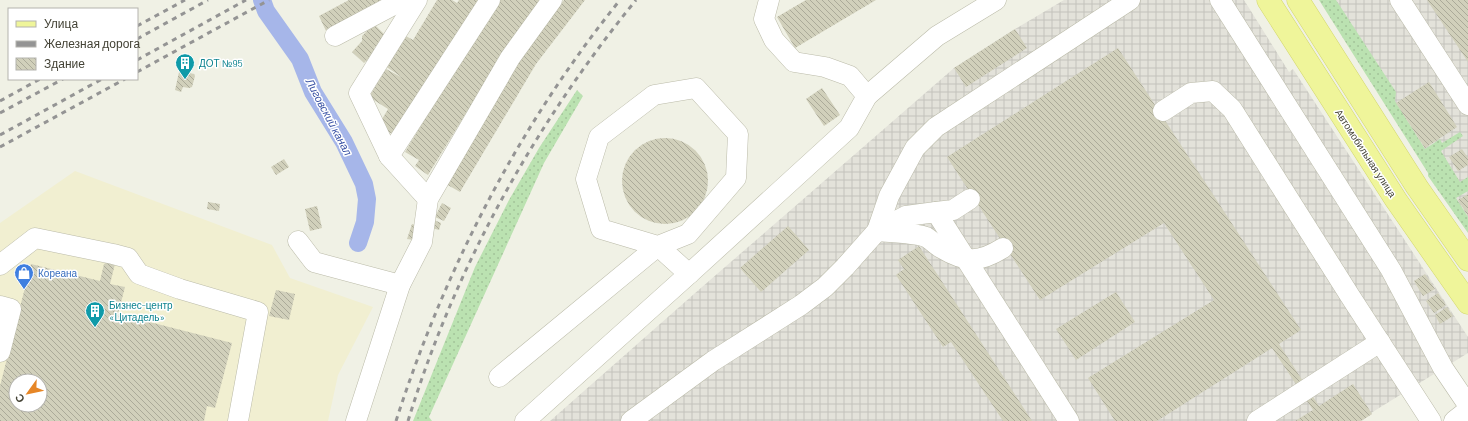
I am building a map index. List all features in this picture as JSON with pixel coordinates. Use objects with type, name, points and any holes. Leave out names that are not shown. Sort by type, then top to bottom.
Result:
[{"type":"main road","name":"Автомобильная улица","points":[[1268,0],[1396,200],[1468,302]]},
{"type":"main road","points":[[1298,0],[1417,187],[1468,260]]},
{"type":"lane","points":[[335,36],[403,0]]},
{"type":"lane","points":[[417,0],[359,93],[389,156],[428,199]]},
{"type":"lane","points":[[389,156],[490,0]]},
{"type":"lane","points":[[356,421],[400,285],[422,242],[428,199],[510,58],[552,0]]},
{"type":"lane","points":[[769,0],[764,19],[774,40],[794,62],[825,67],[850,76],[867,96]]},
{"type":"lane","points":[[525,421],[850,128],[867,96],[937,36],[996,0]]},
{"type":"lane","points":[[877,230],[889,196],[915,148],[936,127],[1130,0]]},
{"type":"lane","points":[[1220,0],[1391,270],[1443,368],[1468,405]]},
{"type":"lane","points":[[1400,0],[1468,105]]},
{"type":"lane","points":[[500,377],[658,246],[688,234],[736,178],[738,134],[696,88],[654,94],[599,137],[586,179],[602,229],[658,246],[689,274]]},
{"type":"lane","points":[[1163,111],[1191,93],[1213,91],[1232,109],[1431,421]]},
{"type":"lane","points":[[631,421],[714,361],[801,306],[830,282],[877,230],[906,216],[953,210],[970,199]]},
{"type":"lane","points":[[936,212],[1069,421]]},
{"type":"lane","points":[[877,230],[925,237],[942,248],[966,260],[989,257],[1003,248]]},
{"type":"lane","points":[[0,265],[35,238],[128,258],[139,274],[180,289],[258,312],[238,421]]},
{"type":"lane","points":[[298,241],[314,262],[400,285]]},
{"type":"lane","points":[[0,306],[11,309],[0,352]]},
{"type":"lane","points":[[1257,421],[1380,342]]},
{"type":"lane","points":[[1454,421],[1468,410]]},
{"type":"shaded area","points":[[1064,0],[1244,0],[1289,72],[1293,69],[1468,337],[1468,353],[1371,413],[1372,414],[1361,421],[550,421],[954,68]]},
{"type":"shaded area","points":[[1323,0],[1468,0],[1468,223]]},
{"type":"shaded area","points":[[75,171],[272,245],[290,278],[373,307],[338,375],[328,421],[0,421],[0,223]]},
{"type":"green space","points":[[1319,0],[1336,0],[1396,92],[1395,101],[1425,149],[1440,139],[1442,143],[1460,132],[1463,136],[1441,151],[1460,182],[1468,177],[1468,191],[1456,198],[1468,217],[1468,233],[1428,176],[1428,173]]},
{"type":"green space","points":[[577,90],[583,96],[544,163],[429,417],[432,421],[413,421],[475,267],[509,200],[539,148]]},
{"type":"building","points":[[349,0],[386,0],[326,31],[319,16]]},
{"type":"building","points":[[437,0],[452,0],[457,3],[459,0],[481,0],[394,135],[378,126],[388,109],[369,97],[386,69],[403,78],[385,66],[404,35],[413,40]]},
{"type":"building","points":[[500,0],[540,0],[509,43],[428,175],[415,166],[419,160],[405,152],[483,23]]},
{"type":"building","points":[[564,0],[585,0],[536,64],[460,192],[446,184],[522,56]]},
{"type":"building","points":[[806,0],[876,0],[795,48],[777,17]]},
{"type":"building","points":[[1427,0],[1468,0],[1468,62]]},
{"type":"building","points":[[374,24],[386,36],[374,48],[375,52],[364,63],[352,52],[362,41],[362,36]]},
{"type":"building","points":[[1015,29],[1027,48],[966,87],[954,68]]},
{"type":"building","points":[[1118,48],[1301,330],[1279,344],[1319,406],[1353,384],[1372,414],[1361,421],[1295,421],[1313,410],[1272,348],[1157,421],[1115,421],[1088,378],[1214,300],[1164,223],[1040,300],[947,157]]},
{"type":"building","name":"ДОТ №95","points":[[181,71],[194,74],[195,76],[192,87],[183,87],[181,92],[175,90],[179,72]]},
{"type":"building","points":[[1429,82],[1457,127],[1425,148],[1396,103]]},
{"type":"building","points":[[822,88],[840,115],[824,126],[806,99]]},
{"type":"building","points":[[665,138],[681,142],[695,151],[704,165],[708,181],[704,197],[695,211],[681,220],[665,224],[649,220],[635,211],[626,197],[622,181],[626,165],[635,151],[649,142]]},
{"type":"building","points":[[1462,149],[1468,158],[1468,165],[1458,171],[1449,157]]},
{"type":"building","points":[[284,159],[289,167],[276,175],[271,167]]},
{"type":"building","points":[[1468,194],[1468,216],[1458,200]]},
{"type":"building","points":[[208,202],[220,204],[219,211],[207,209]]},
{"type":"building","points":[[442,203],[451,208],[444,221],[435,217]]},
{"type":"building","points":[[317,206],[322,228],[310,231],[305,209]]},
{"type":"building","points":[[434,220],[441,223],[439,230],[432,228]]},
{"type":"building","points":[[412,224],[418,226],[414,240],[407,239]]},
{"type":"building","points":[[788,226],[809,250],[761,292],[740,268]]},
{"type":"building","points":[[919,246],[1032,421],[1003,421],[951,342],[943,347],[896,275],[904,269],[898,260]]},
{"type":"building","name":"Бизнес-центр «Цитадель»","points":[[31,264],[100,281],[104,264],[115,264],[110,284],[125,287],[118,314],[232,343],[215,408],[207,406],[204,421],[0,421],[0,386]]},
{"type":"building","points":[[1425,274],[1435,289],[1423,296],[1414,281]]},
{"type":"building","points":[[276,290],[295,294],[289,320],[269,316]]},
{"type":"building","points":[[1116,292],[1135,322],[1076,360],[1056,329]]},
{"type":"building","points":[[1438,293],[1446,305],[1434,313],[1426,301]]},
{"type":"building","points":[[1447,307],[1453,316],[1440,324],[1435,315]]},
{"type":"waterway","name":"Лиговский канал","points":[[262,0],[266,11],[300,59],[313,92],[344,142],[364,184],[367,199],[365,222],[358,243]]},
{"type":"railway","points":[[138,25],[185,0]]},
{"type":"railway","points":[[138,38],[208,0]]},
{"type":"railway","points":[[138,59],[246,0]]},
{"type":"railway","points":[[138,71],[269,0]]},
{"type":"railway","points":[[396,421],[437,309],[488,200],[549,97],[583,48],[620,0]]},
{"type":"railway","points":[[408,421],[427,364],[449,308],[474,253],[502,199],[564,96],[599,47],[636,0]]},
{"type":"railway","points":[[0,101],[38,80]]},
{"type":"railway","points":[[0,113],[61,80]]},
{"type":"railway","points":[[0,135],[100,80]]},
{"type":"railway","points":[[0,147],[123,80]]},
{"type":"place","name":"ДОТ №95","points":[[185,80]]},
{"type":"place","name":"Кореана","points":[[24,290]]},
{"type":"place","name":"Бизнес-центр «Цитадель»","points":[[95,328]]}]
